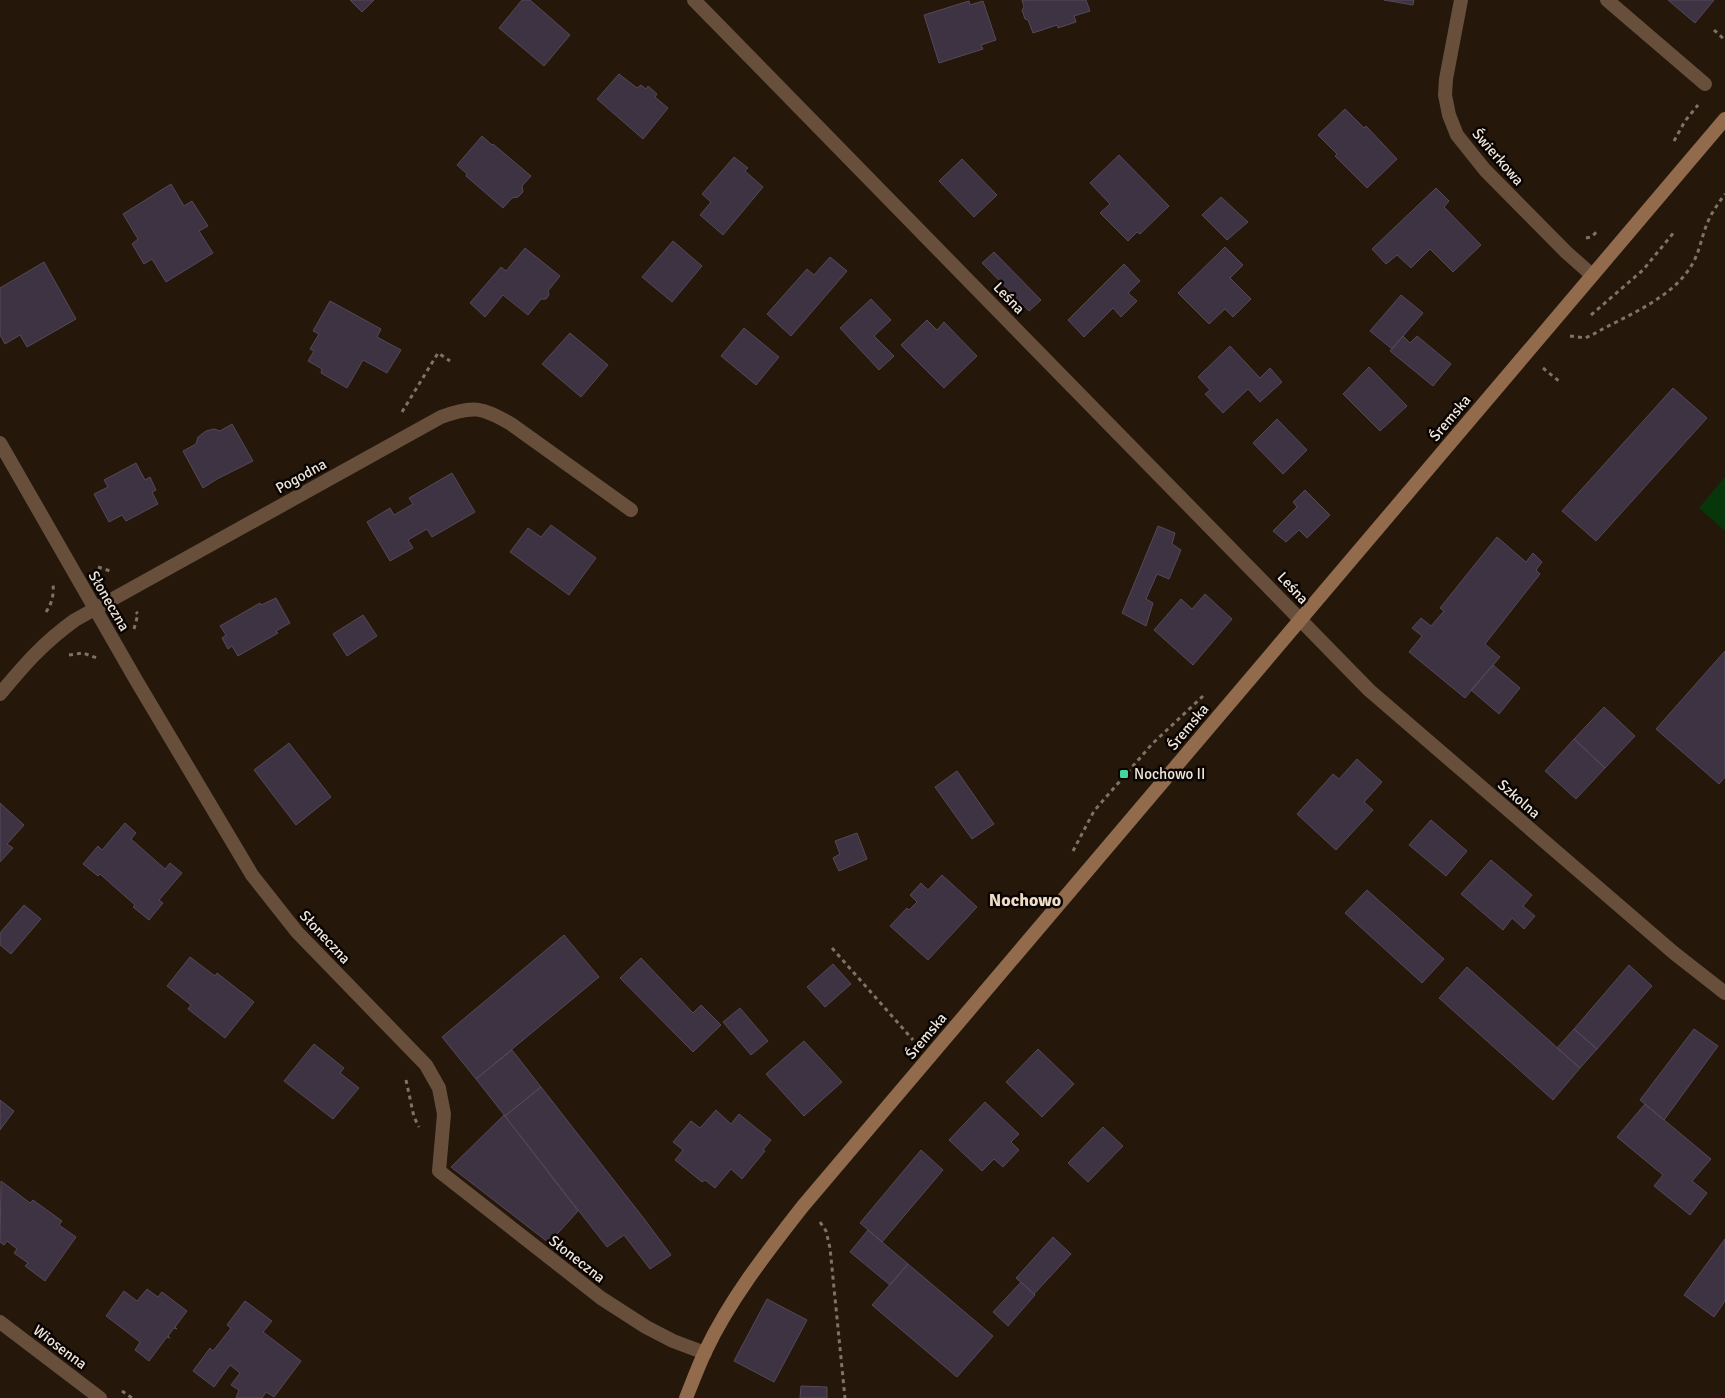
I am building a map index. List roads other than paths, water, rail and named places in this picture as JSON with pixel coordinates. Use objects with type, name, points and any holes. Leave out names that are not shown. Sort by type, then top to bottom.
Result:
[{"type":"main road","name":"Śremska","points":[[686,1398],[705,1352],[720,1323],[751,1274],[803,1206],[1725,119]]},
{"type":"street","name":"Leśna","points":[[694,0],[1300,619]]},
{"type":"street","name":"Świerkowa","points":[[1461,0],[1446,79],[1445,95],[1449,115],[1458,136],[1485,170],[1561,247],[1592,275]]},
{"type":"street","points":[[1607,0],[1704,84]]},
{"type":"street","name":"Pogodna","points":[[0,694],[30,657],[56,634],[95,610],[441,416],[470,408],[483,410],[511,424],[631,510]]},
{"type":"street","name":"Słoneczna","points":[[0,443],[95,610],[229,837],[263,890],[297,932],[426,1065],[439,1088],[444,1114],[439,1171],[601,1298],[646,1327],[674,1341],[705,1352]]},
{"type":"street","name":"Szkolna","points":[[1300,619],[1369,690],[1395,713],[1666,947],[1725,993]]},
{"type":"street","name":"Wiosenna","points":[[0,1322],[100,1398]]},
{"type":"place","name":"Nochowo II","points":[[1124,774]]},
{"type":"district","name":"Nochowo","points":[[1025,900]]}]
